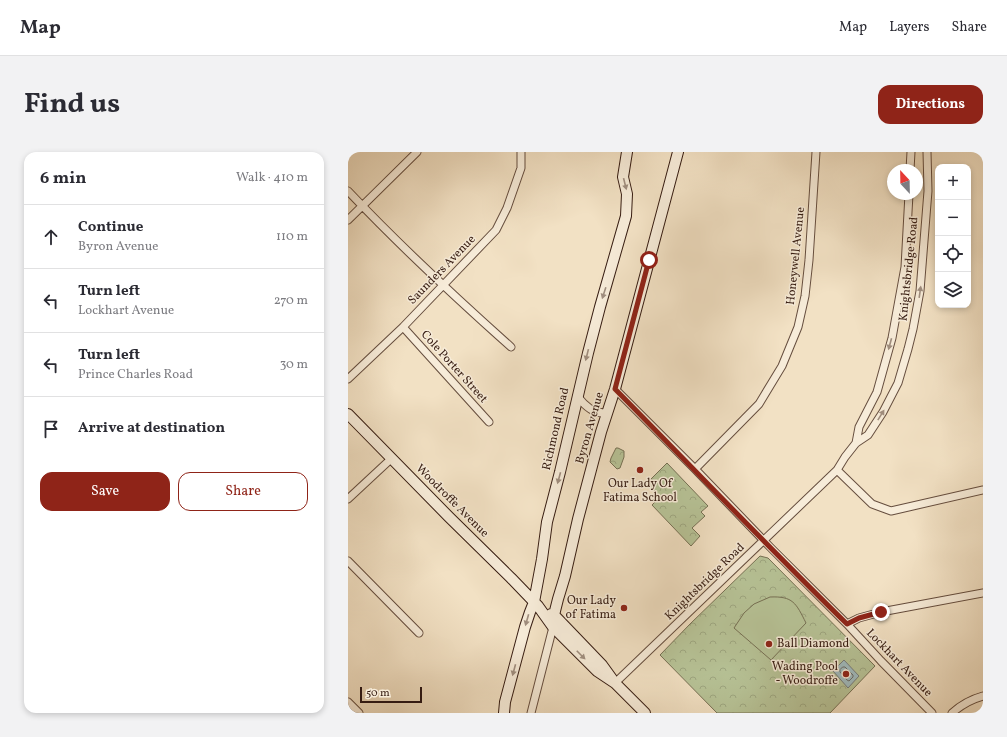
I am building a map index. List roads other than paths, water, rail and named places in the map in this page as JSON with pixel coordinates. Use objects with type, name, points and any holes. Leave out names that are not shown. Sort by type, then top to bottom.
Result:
[{"type":"main road","name":"Richmond Road","points":[[504,713],[505,702],[525,627],[530,612],[536,604],[547,522],[598,312],[626,216],[627,194],[623,177],[627,152]]},
{"type":"main road","name":"Byron Avenue","points":[[552,622],[601,432],[615,389],[678,152]]},
{"type":"main road","name":"Woodroffe Avenue","points":[[348,414],[552,622],[602,665],[615,683],[645,713]]},
{"type":"street","points":[[348,220],[417,152]]},
{"type":"street","name":"Honeywell Avenue","points":[[694,469],[759,404],[782,366],[798,327],[805,296],[809,260],[816,152]]},
{"type":"street","points":[[910,164],[911,152]]},
{"type":"street","name":"Knightsbridge Road","points":[[615,683],[837,470],[856,443],[868,435],[883,412],[898,382],[913,329],[920,291],[928,191],[927,152]]},
{"type":"street","name":"Saunders Avenue","points":[[348,379],[403,327],[496,230],[509,201],[521,168],[521,155]]},
{"type":"street","points":[[348,191],[443,285],[512,347]]},
{"type":"street","name":"Knightsbridge Road","points":[[856,443],[859,427],[877,392],[892,338],[905,267],[909,200]]},
{"type":"street","name":"Cole Porter Street","points":[[403,327],[489,422]]},
{"type":"street","name":"Lockhart Avenue","points":[[615,389],[763,541],[847,624],[932,713]]},
{"type":"street","points":[[578,397],[588,408],[595,412],[608,412]]},
{"type":"street","points":[[348,499],[392,458]]},
{"type":"street","points":[[837,470],[872,504],[891,511],[982,488]]},
{"type":"street","points":[[348,560],[420,633]]},
{"type":"street","points":[[847,624],[859,618],[881,612],[983,593]]},
{"type":"street","name":"Byron Avenue","points":[[531,713],[552,622]]},
{"type":"street","points":[[952,713],[957,708],[969,701],[983,696]]},
{"type":"street","points":[[348,702],[359,713]]},
{"type":"water","name":"Wading Pool - Woodroffe","points":[[844,660],[859,676],[848,688],[833,671]]},
{"type":"place","name":"Our Lady Of Fatima School","points":[[640,470]]},
{"type":"place","name":"Our Lady of Fatima","points":[[624,608]]},
{"type":"place","name":"Ball Diamond","points":[[769,644]]},
{"type":"place","name":"Wading Pool - Woodroffe","points":[[846,674]]}]
